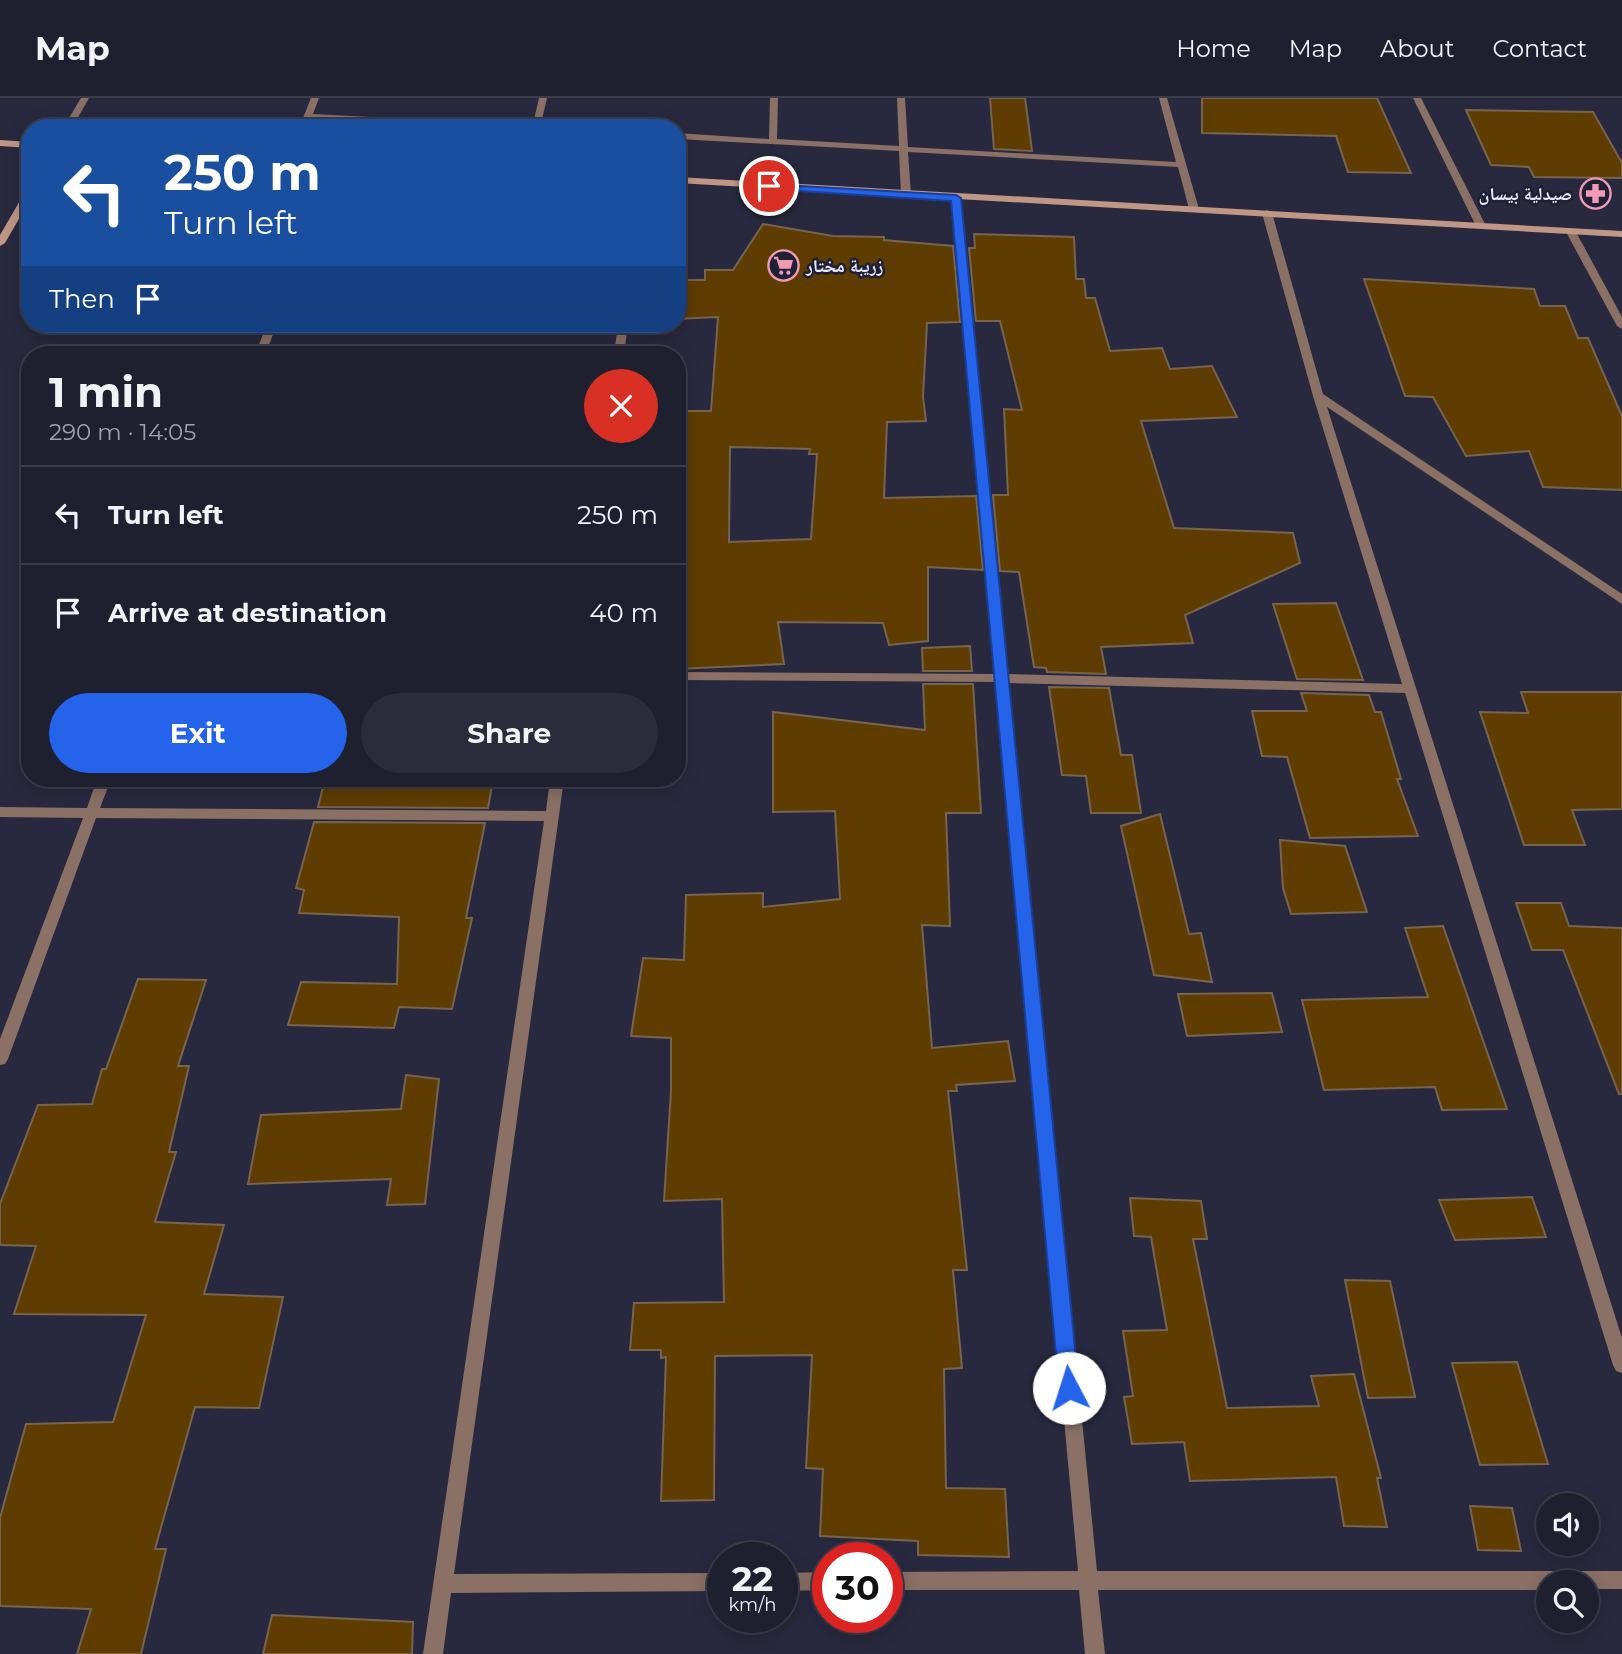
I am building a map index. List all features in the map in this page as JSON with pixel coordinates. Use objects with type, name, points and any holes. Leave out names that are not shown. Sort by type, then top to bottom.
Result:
[{"type":"street","points":[[72,119],[85,98]]},
{"type":"street","points":[[307,119],[315,98]]},
{"type":"street","points":[[538,119],[543,98]]},
{"type":"street","points":[[773,141],[774,98]]},
{"type":"street","points":[[901,98],[906,195]]},
{"type":"street","points":[[1163,98],[1194,209]]},
{"type":"street","points":[[1417,98],[1481,226]]},
{"type":"street","points":[[308,116],[362,119]]},
{"type":"street","points":[[686,136],[1182,165]]},
{"type":"street","points":[[0,143],[21,144]]},
{"type":"street","points":[[686,181],[1622,234]]},
{"type":"street","points":[[956,198],[1095,1654]]},
{"type":"street","points":[[0,243],[21,207]]},
{"type":"street","points":[[1267,213],[1318,396],[1622,1365]]},
{"type":"street","points":[[1570,232],[1622,326]]},
{"type":"street","points":[[1318,396],[1622,600]]},
{"type":"street","points":[[686,676],[1001,678],[1411,689]]},
{"type":"street","points":[[0,1059],[101,787]]},
{"type":"street","points":[[433,1654],[556,787]]},
{"type":"street","points":[[0,812],[552,816]]},
{"type":"street","points":[[903,1581],[1622,1580]]},
{"type":"street","points":[[445,1584],[707,1582]]},
{"type":"building","points":[[990,98],[1025,98],[1032,151],[994,149]]},
{"type":"building","points":[[1202,98],[1377,98],[1411,173],[1348,172],[1336,136],[1202,133]]},
{"type":"building","points":[[1466,110],[1593,112],[1622,163],[1622,178],[1534,177],[1529,167],[1491,165]]},
{"type":"building","points":[[763,224],[833,236],[884,237],[884,240],[953,246],[960,322],[927,323],[923,397],[926,421],[887,422],[884,498],[976,496],[983,570],[928,567],[928,641],[889,645],[883,623],[778,622],[784,664],[686,669],[686,411],[711,411],[718,317],[686,319],[686,280],[705,280],[705,270],[733,270]],"holes":[[[730,447],[810,449],[809,454],[817,454],[811,539],[729,542]]]},
{"type":"building","points":[[974,234],[1074,237],[1076,279],[1084,279],[1086,298],[1095,298],[1110,351],[1162,348],[1170,369],[1212,366],[1237,417],[1141,421],[1174,528],[1293,533],[1300,563],[1185,615],[1193,643],[1101,647],[1106,674],[1047,672],[1046,668],[1034,667],[1019,572],[1000,571],[993,495],[1008,495],[1004,409],[1022,410],[1000,321],[976,321],[969,248],[975,248]]},
{"type":"building","points":[[1364,279],[1534,289],[1540,306],[1565,306],[1578,338],[1588,338],[1622,416],[1622,490],[1543,487],[1529,451],[1466,456],[1433,397],[1405,396]]},
{"type":"building","points":[[1336,603],[1363,680],[1297,679],[1273,604]]},
{"type":"building","points":[[970,646],[972,671],[923,671],[922,648]]},
{"type":"building","points":[[923,684],[973,684],[981,813],[946,813],[950,926],[922,925],[932,1048],[1008,1041],[1015,1081],[956,1085],[957,1091],[948,1091],[967,1270],[953,1270],[962,1368],[944,1369],[946,1488],[1005,1489],[1009,1557],[918,1555],[918,1541],[820,1536],[823,1469],[806,1468],[812,1355],[715,1356],[714,1500],[661,1501],[666,1357],[661,1358],[661,1350],[630,1350],[634,1303],[724,1302],[722,1199],[664,1201],[671,1091],[671,1038],[631,1036],[643,958],[684,960],[686,895],[763,893],[763,907],[840,899],[835,811],[773,812],[773,712],[925,730]]},
{"type":"building","points":[[1049,687],[1109,688],[1121,755],[1132,755],[1141,813],[1091,813],[1086,776],[1062,775]]},
{"type":"building","points":[[1521,692],[1622,692],[1622,809],[1572,810],[1585,845],[1524,845],[1480,712],[1528,713]]},
{"type":"building","points":[[1301,693],[1369,695],[1375,712],[1381,712],[1401,779],[1397,779],[1418,836],[1310,838],[1287,757],[1262,756],[1252,711],[1307,711]]},
{"type":"building","points":[[323,787],[492,787],[488,808],[318,807]]},
{"type":"building","points":[[1160,814],[1189,934],[1201,933],[1212,982],[1154,975],[1121,826]]},
{"type":"building","points":[[314,822],[485,823],[466,918],[472,918],[452,1009],[399,1007],[394,1028],[288,1025],[301,982],[397,984],[399,917],[299,913],[304,890],[296,888]]},
{"type":"building","points":[[1280,840],[1345,846],[1367,912],[1291,914],[1283,888]]},
{"type":"building","points":[[1516,903],[1561,903],[1569,926],[1622,928],[1622,1094],[1619,1094],[1563,950],[1532,950]]},
{"type":"building","points":[[1443,926],[1507,1109],[1442,1110],[1435,1087],[1324,1090],[1302,1000],[1428,997],[1405,928]]},
{"type":"building","points":[[138,979],[206,980],[178,1066],[189,1066],[169,1152],[176,1152],[155,1222],[224,1225],[204,1294],[283,1297],[259,1408],[195,1407],[155,1549],[166,1549],[141,1654],[77,1654],[91,1609],[0,1606],[0,1518],[26,1424],[113,1422],[146,1315],[14,1314],[36,1246],[0,1245],[0,1204],[38,1105],[92,1104],[102,1069],[106,1069]]},
{"type":"building","points":[[1272,993],[1282,1032],[1187,1036],[1178,994]]},
{"type":"building","points":[[406,1075],[439,1079],[425,1204],[387,1205],[391,1179],[248,1184],[261,1115],[401,1109]]},
{"type":"building","points":[[1532,1197],[1546,1237],[1455,1240],[1439,1200]]},
{"type":"building","points":[[1130,1198],[1201,1201],[1207,1239],[1193,1239],[1227,1408],[1319,1406],[1311,1376],[1354,1374],[1381,1478],[1377,1478],[1387,1527],[1344,1526],[1336,1477],[1190,1481],[1184,1442],[1132,1444],[1124,1397],[1133,1396],[1123,1331],[1167,1330],[1151,1237],[1134,1236]]},
{"type":"building","points":[[1345,1280],[1390,1281],[1415,1397],[1368,1398]]},
{"type":"building","points":[[1517,1362],[1548,1464],[1480,1465],[1452,1363]]},
{"type":"building","points":[[1470,1506],[1512,1508],[1521,1551],[1478,1550]]},
{"type":"building","points":[[272,1615],[413,1622],[412,1654],[263,1654]]},
{"type":"place","name":"صيدلية بيسان","points":[[1595,194]]},
{"type":"place","name":"زريبة مختار","points":[[783,266]]},
{"type":"route","points":[[769,186],[956,198],[1069,1388]]}]
